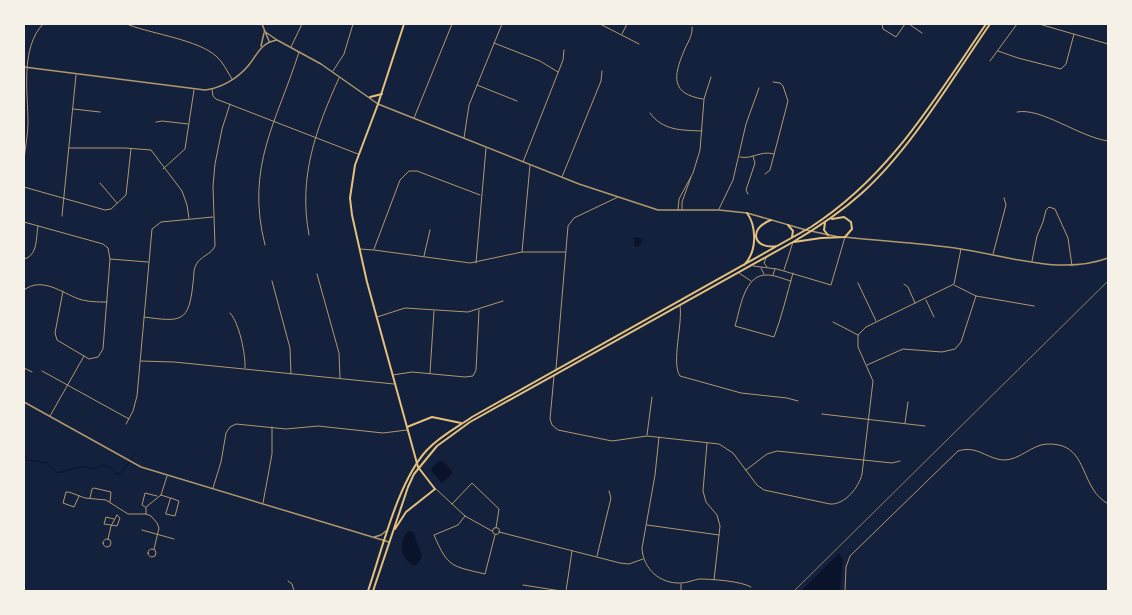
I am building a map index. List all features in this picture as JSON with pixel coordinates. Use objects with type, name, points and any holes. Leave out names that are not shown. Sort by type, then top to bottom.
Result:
[{"type":"main road","points":[[392,533],[406,512],[435,489],[418,467],[416,462],[359,249],[350,198],[352,177],[358,154],[382,94],[404,24]]},
{"type":"main road","points":[[373,591],[408,487],[418,467],[437,446],[456,432],[793,242],[830,219],[863,193],[897,156],[990,24]]},
{"type":"main road","points":[[368,591],[403,488],[416,462],[436,441],[465,422],[792,239],[848,201],[885,165],[910,133],[984,25]]},
{"type":"main road","points":[[370,97],[382,94]]},
{"type":"main road","points":[[740,268],[749,259],[752,251],[754,225],[747,213]]},
{"type":"main road","points":[[793,242],[845,237],[852,229],[849,220],[841,217],[830,219]]},
{"type":"main road","points":[[771,220],[760,225],[756,232],[757,237],[759,242],[765,246],[780,245]]},
{"type":"main road","points":[[825,222],[824,230],[828,235]]},
{"type":"main road","points":[[788,225],[793,231],[792,239]]},
{"type":"main road","points":[[407,428],[432,417],[456,423],[465,422]]},
{"type":"street","points":[[24,160],[27,133],[26,84],[31,43],[43,24]]},
{"type":"street","points":[[262,24],[269,42]]},
{"type":"street","points":[[290,47],[302,24]]},
{"type":"street","points":[[332,72],[344,54],[353,24]]},
{"type":"street","points":[[414,119],[452,24]]},
{"type":"street","points":[[464,139],[468,108],[502,24]]},
{"type":"street","points":[[600,24],[639,44]]},
{"type":"street","points":[[622,35],[627,24]]},
{"type":"street","points":[[882,24],[883,29],[896,36],[905,24]]},
{"type":"street","points":[[909,24],[922,33]]},
{"type":"street","points":[[990,61],[1017,24]]},
{"type":"street","points":[[1039,24],[1108,44]]},
{"type":"street","points":[[129,25],[172,37],[210,52],[221,61],[233,79]]},
{"type":"street","points":[[692,27],[691,36],[678,69],[678,85],[681,91],[704,99]]},
{"type":"street","points":[[24,67],[194,90],[212,90],[233,79],[245,69],[261,46],[264,31]]},
{"type":"street","points":[[264,31],[332,72],[378,104],[562,178],[658,210],[719,210],[747,213],[828,235],[961,249],[1051,265],[1072,266],[1092,263],[1108,258]]},
{"type":"street","points":[[998,51],[1031,62],[1060,69],[1066,64],[1074,34]]},
{"type":"street","points":[[261,46],[277,40]]},
{"type":"street","points":[[494,43],[540,61],[558,72]]},
{"type":"street","points":[[523,162],[564,59],[564,50]]},
{"type":"street","points":[[265,244],[259,208],[259,178],[264,146],[299,51]]},
{"type":"street","points":[[562,178],[601,81],[602,72]]},
{"type":"street","points":[[62,216],[76,74]]},
{"type":"street","points":[[309,234],[306,214],[305,185],[308,160],[339,77]]},
{"type":"street","points":[[678,211],[679,199],[691,176],[700,150],[704,99],[711,77]]},
{"type":"street","points":[[765,174],[770,170],[788,101],[783,86],[780,83],[772,82]]},
{"type":"street","points":[[477,85],[517,101]]},
{"type":"street","points":[[719,210],[733,180],[740,157],[746,124],[759,88]]},
{"type":"street","points":[[163,169],[184,150],[194,90]]},
{"type":"street","points":[[212,90],[215,98],[358,154]]},
{"type":"street","points":[[144,317],[175,320],[187,312],[192,302],[196,265],[210,253],[215,246],[216,239],[213,217],[212,186],[214,164],[222,129],[230,104]]},
{"type":"street","points":[[73,109],[100,112]]},
{"type":"street","points":[[1017,112],[1026,111],[1036,113],[1082,134],[1108,141]]},
{"type":"street","points":[[650,113],[657,122],[666,128],[702,131]]},
{"type":"street","points":[[156,122],[162,121],[189,124]]},
{"type":"street","points":[[69,148],[131,148],[152,151],[163,169],[184,195],[189,219]]},
{"type":"street","points":[[24,187],[106,210],[111,209],[118,204],[127,193],[131,148]]},
{"type":"street","points":[[476,263],[480,196],[486,148]]},
{"type":"street","points":[[740,157],[752,156],[765,152],[774,154]]},
{"type":"street","points":[[748,194],[746,190],[755,163],[752,156]]},
{"type":"street","points":[[522,252],[530,165]]},
{"type":"street","points":[[374,250],[400,180],[409,171],[417,171],[480,196]]},
{"type":"street","points":[[682,211],[682,202],[690,183],[691,176]]},
{"type":"street","points":[[100,183],[118,204]]},
{"type":"street","points":[[556,371],[567,227],[572,220],[618,197]]},
{"type":"street","points":[[993,254],[1006,205],[1004,198]]},
{"type":"street","points":[[1032,261],[1037,236],[1048,206],[1055,209],[1068,238],[1072,266]]},
{"type":"street","points":[[126,424],[137,401],[151,233],[154,226],[161,222],[213,217]]},
{"type":"street","points":[[24,222],[102,244],[109,250],[110,259],[102,353],[93,359],[84,356],[60,343],[56,338],[60,297],[63,290]]},
{"type":"street","points":[[24,259],[28,258],[34,253],[38,225]]},
{"type":"street","points":[[424,257],[430,230]]},
{"type":"street","points":[[750,266],[784,270],[831,285],[845,237]]},
{"type":"street","points":[[784,270],[793,242]]},
{"type":"street","points":[[359,249],[466,263],[476,263],[522,252],[565,252]]},
{"type":"street","points":[[954,284],[961,249]]},
{"type":"street","points":[[766,257],[764,263],[768,268]]},
{"type":"street","points":[[110,259],[149,262]]},
{"type":"street","points":[[760,268],[764,275]]},
{"type":"street","points":[[773,276],[775,268]]},
{"type":"street","points":[[738,272],[744,274],[752,282]]},
{"type":"street","points":[[791,281],[764,275],[752,282],[747,288],[735,326],[772,337],[774,336],[791,281],[793,273]]},
{"type":"street","points":[[317,274],[339,353],[340,379]]},
{"type":"street","points":[[272,280],[290,348],[291,374]]},
{"type":"street","points":[[858,283],[876,322]]},
{"type":"street","points":[[904,284],[908,287],[916,303]]},
{"type":"street","points":[[954,284],[976,296],[1034,306]]},
{"type":"street","points":[[554,376],[550,419],[552,425],[557,430],[612,441],[647,436],[719,444],[727,448],[757,485],[768,492],[832,505],[841,502],[856,487],[862,477],[873,381],[858,347],[858,335],[864,329],[876,322],[926,299],[954,284]]},
{"type":"street","points":[[24,290],[37,285],[63,290],[82,300],[107,302]]},
{"type":"street","points":[[867,365],[903,349],[942,352],[955,349],[961,342],[976,296]]},
{"type":"street","points":[[926,299],[934,317]]},
{"type":"street","points":[[376,317],[405,308],[465,312],[479,310],[503,301]]},
{"type":"street","points":[[680,306],[681,315],[677,365],[680,376],[741,393],[787,398],[798,401]]},
{"type":"street","points":[[430,374],[434,310]]},
{"type":"street","points":[[393,376],[409,372],[469,377],[475,374],[479,310]]},
{"type":"street","points":[[230,312],[235,321],[245,358],[245,369]]},
{"type":"street","points":[[833,322],[858,335]]},
{"type":"street","points":[[50,417],[84,356]]},
{"type":"street","points":[[140,361],[174,362],[395,384]]},
{"type":"street","points":[[24,368],[32,372]]},
{"type":"street","points":[[42,371],[129,420]]},
{"type":"street","points":[[647,436],[652,397]]},
{"type":"street","points":[[24,402],[136,464],[167,475],[389,542]]},
{"type":"street","points":[[905,424],[908,402]]},
{"type":"street","points":[[822,414],[925,426]]},
{"type":"street","points":[[213,489],[221,462],[226,433],[229,429],[241,424],[295,429],[318,426],[387,433],[407,428]]},
{"type":"street","points":[[263,504],[272,454],[272,427]]},
{"type":"street","points":[[659,437],[655,475],[642,548],[644,560],[650,570],[657,576],[681,583],[699,580],[714,580],[744,584],[751,587]]},
{"type":"street","points":[[708,442],[703,491],[706,502],[718,518],[719,535],[714,580]]},
{"type":"street","points":[[845,591],[846,567],[850,556],[958,451],[973,449],[1005,460],[1016,457],[1041,445],[1057,445],[1065,448],[1077,457],[1094,492],[1108,504]]},
{"type":"street","points":[[746,470],[767,454],[777,451],[892,463],[900,461]]},
{"type":"street","points":[[161,495],[167,475]]},
{"type":"street","points":[[452,504],[472,483],[499,509],[496,528],[499,532],[626,564],[644,560]]},
{"type":"street","points":[[90,499],[92,489],[94,488],[111,492],[110,502]]},
{"type":"street","points":[[435,489],[465,516],[492,530],[495,535]]},
{"type":"street","points":[[597,557],[611,498],[609,491]]},
{"type":"street","points":[[79,496],[74,508],[64,504],[63,502],[68,492],[90,499],[110,502],[128,514],[146,514],[153,518],[157,523],[157,534],[154,549],[156,552],[154,557],[148,556],[149,550],[154,549]]},
{"type":"street","points":[[146,514],[146,507],[142,505],[145,493],[158,496]]},
{"type":"street","points":[[146,507],[158,496],[161,495],[171,498],[179,501],[175,516],[166,514],[171,498]]},
{"type":"street","points":[[108,539],[104,540],[103,545],[109,547],[111,541],[108,539],[111,526],[117,515],[120,518],[118,524],[111,526],[104,524],[105,518],[114,519]]},
{"type":"street","points":[[465,516],[458,525],[434,536],[444,556],[452,565],[485,574],[495,535],[499,532]]},
{"type":"street","points":[[646,524],[719,535]]},
{"type":"street","points":[[372,537],[381,535],[389,528]]},
{"type":"street","points":[[492,530],[496,528]]},
{"type":"street","points":[[142,530],[174,539]]},
{"type":"street","points":[[566,591],[572,551]]},
{"type":"street","points":[[288,580],[294,591]]},
{"type":"street","points":[[681,583],[681,591]]},
{"type":"street","points":[[523,585],[561,591]]},
{"type":"water","points":[[634,237],[643,239],[639,247],[634,246]]},
{"type":"water","points":[[440,461],[444,462],[452,471],[452,474],[442,483],[431,471],[433,466]]},
{"type":"water","points":[[408,531],[413,532],[422,555],[419,562],[414,566],[403,555],[402,550],[402,540]]},
{"type":"water","points":[[839,553],[843,560],[840,591],[801,591]]},
{"type":"waterway","points":[[131,459],[134,455]]},
{"type":"waterway","points":[[24,456],[28,460],[46,463],[58,473],[82,466],[93,469],[104,465],[111,468],[115,474],[120,474],[129,463]]},
{"type":"railway","points":[[794,591],[1108,281]]}]
